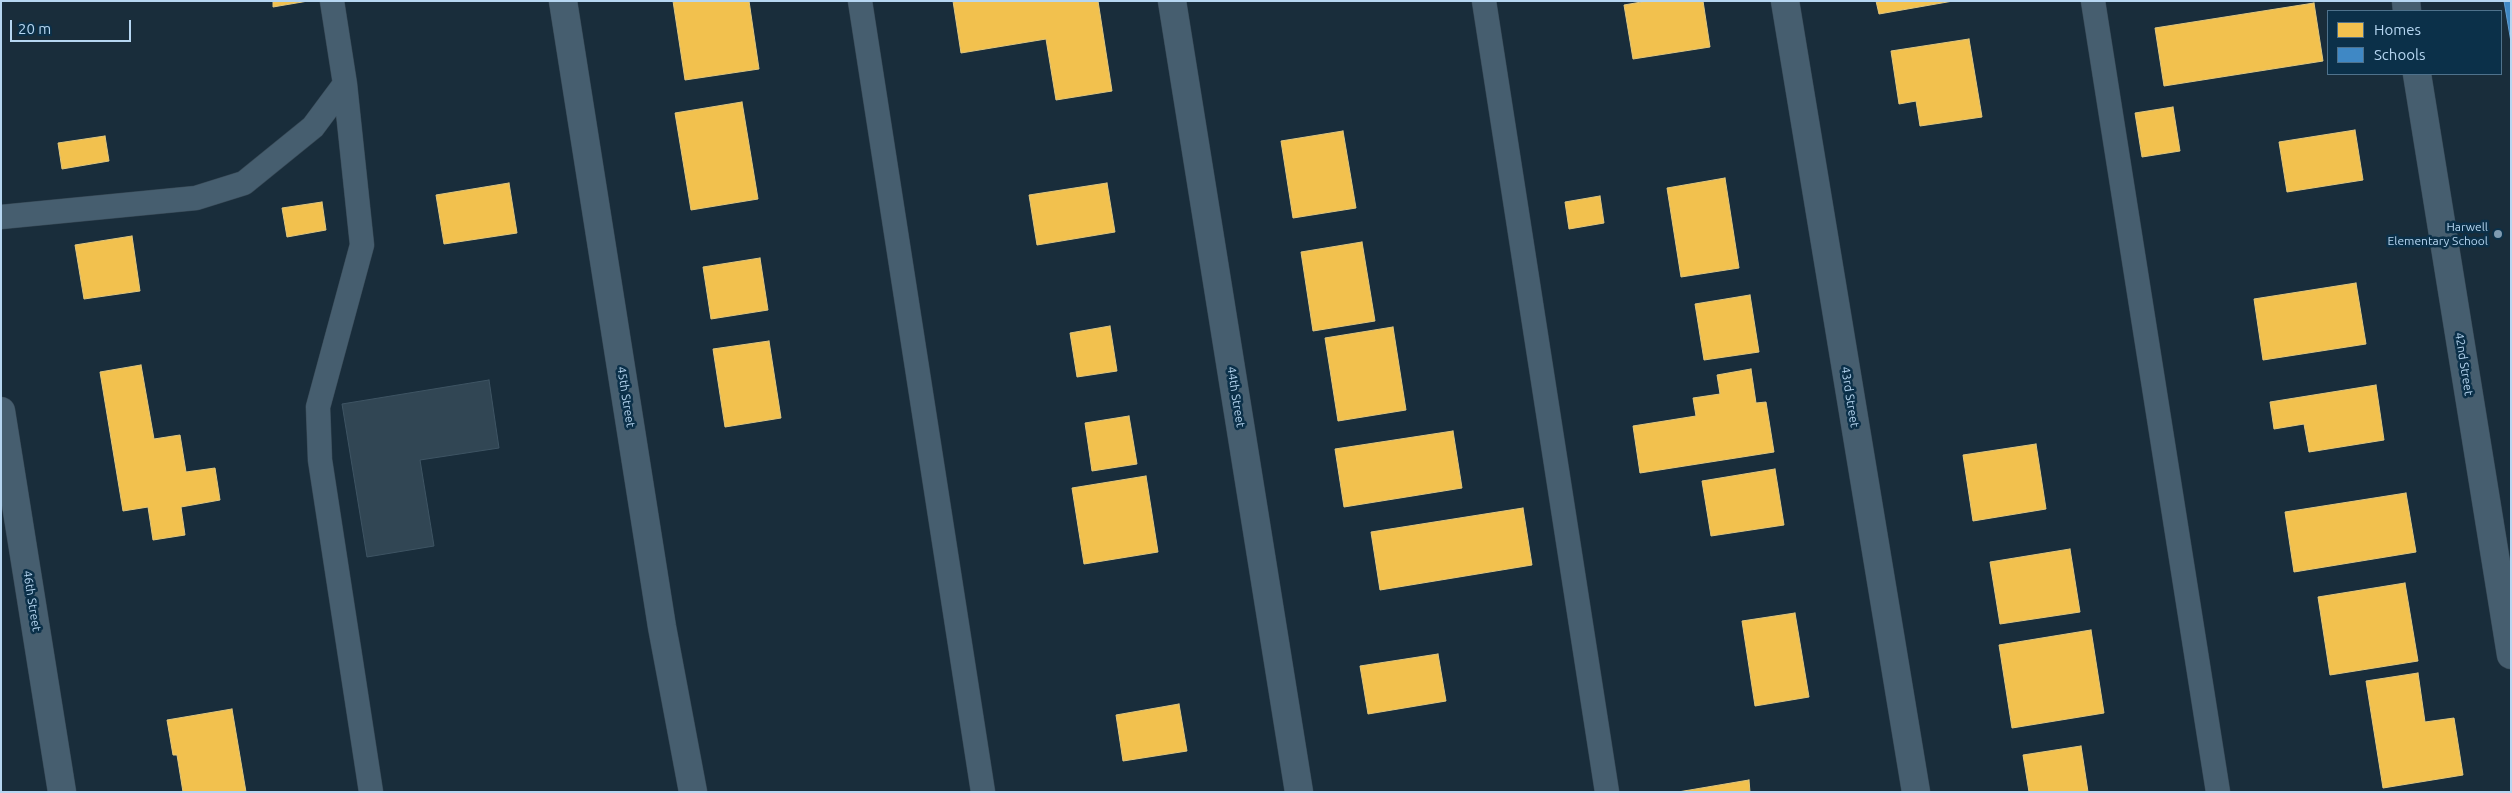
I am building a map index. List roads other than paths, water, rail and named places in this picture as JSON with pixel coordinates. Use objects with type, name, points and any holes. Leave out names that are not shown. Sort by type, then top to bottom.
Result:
[{"type":"street","name":"45th Street","points":[[563,1],[661,617],[693,792]]},
{"type":"street","name":"44th Street","points":[[1172,1],[1299,792]]},
{"type":"street","name":"43rd Street","points":[[1785,1],[1916,792]]},
{"type":"street","name":"42nd Street","points":[[2417,75],[2511,655]]},
{"type":"street","name":"46th Street","points":[[1,411],[4,447],[62,792]]},
{"type":"lane","points":[[332,1],[345,84],[362,245],[318,408],[320,460],[371,792]]},
{"type":"lane","points":[[860,1],[983,792]]},
{"type":"lane","points":[[1484,1],[1606,792]]},
{"type":"lane","points":[[2093,1],[2218,792]]},
{"type":"lane","points":[[1,216],[196,198],[244,182],[313,127],[345,84]]},
{"type":"place","name":"Harwell Elementary School","points":[[2498,234]]}]
